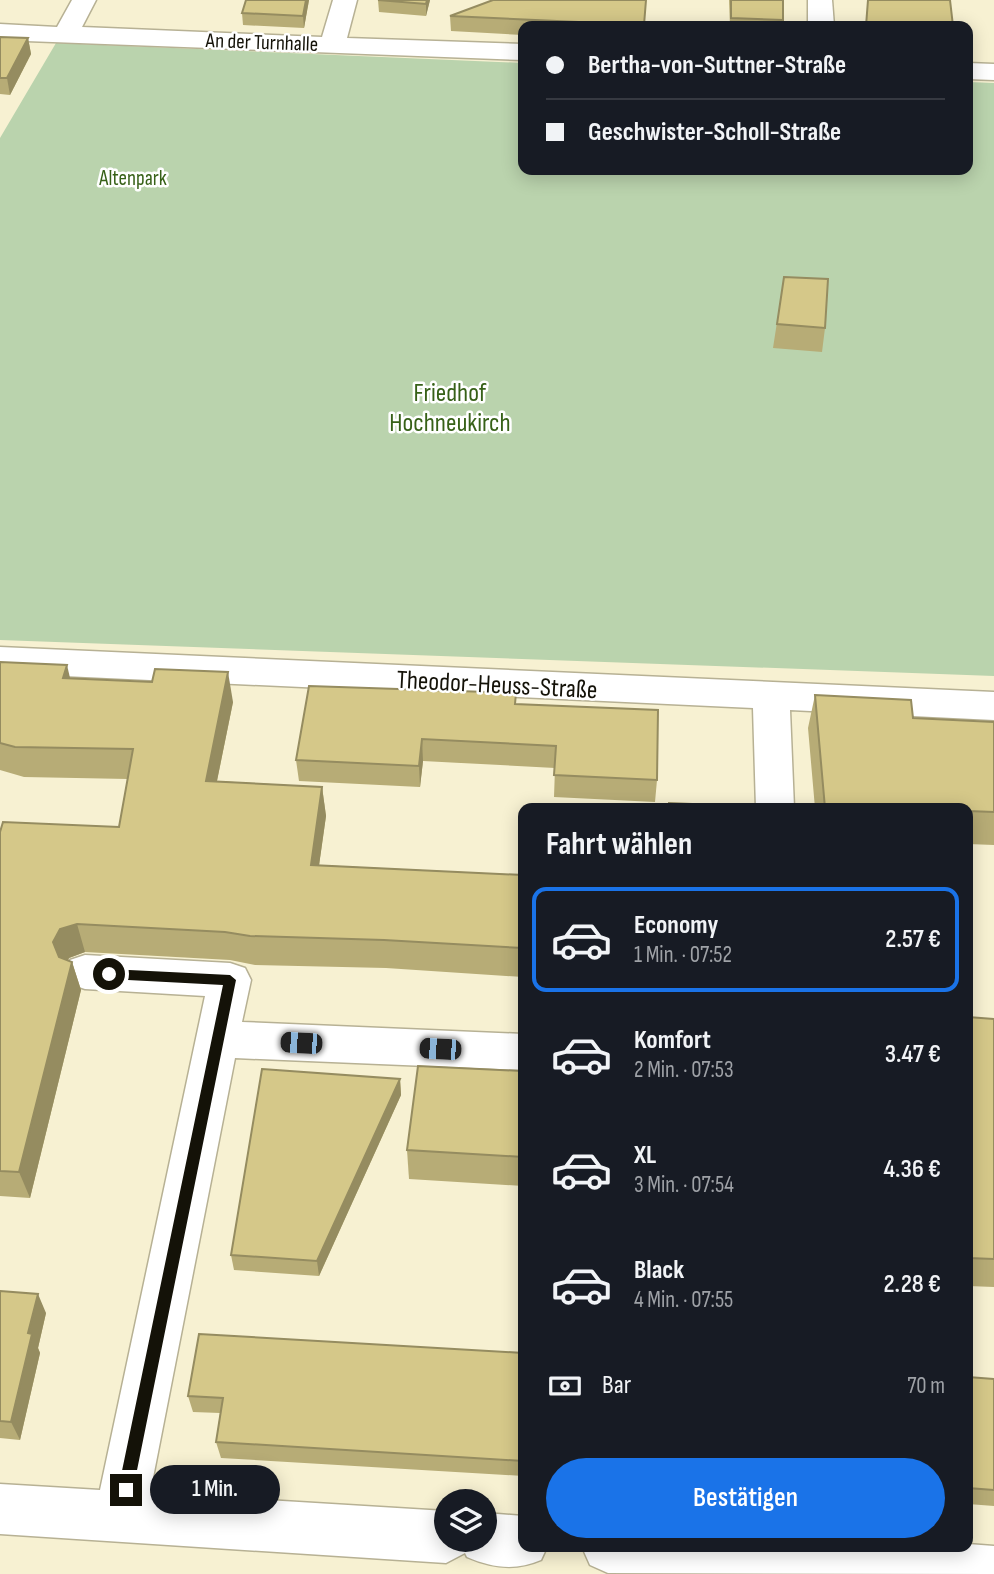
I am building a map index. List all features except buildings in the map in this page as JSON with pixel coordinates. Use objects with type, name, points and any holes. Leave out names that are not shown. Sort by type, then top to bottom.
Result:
[{"type":"street","points":[[65,35],[84,0]]},
{"type":"street","points":[[332,45],[345,0]]},
{"type":"street","points":[[820,0],[821,21]]},
{"type":"street","name":"An der Turnhalle","points":[[0,32],[518,52]]},
{"type":"street","points":[[973,71],[994,72]]},
{"type":"street","name":"Theodor-Heuss-Straße","points":[[0,660],[994,706]]},
{"type":"street","points":[[771,697],[775,803]]},
{"type":"street","points":[[85,972],[230,980],[120,1516]]},
{"type":"street","points":[[217,1039],[518,1052]]},
{"type":"street","points":[[0,1508],[434,1536]]},
{"type":"street","points":[[497,1540],[518,1542]]},
{"type":"street","points":[[684,1552],[994,1572]]},
{"type":"green space","name":"Friedhof Hochneukirch","points":[[56,43],[518,63],[518,175],[973,175],[973,82],[994,83],[994,676],[0,640],[0,138]]},
{"type":"route","points":[[109,974],[230,980],[126,1490]]},
{"type":"park label","name":"Altenpark","points":[[133,178]]}]
